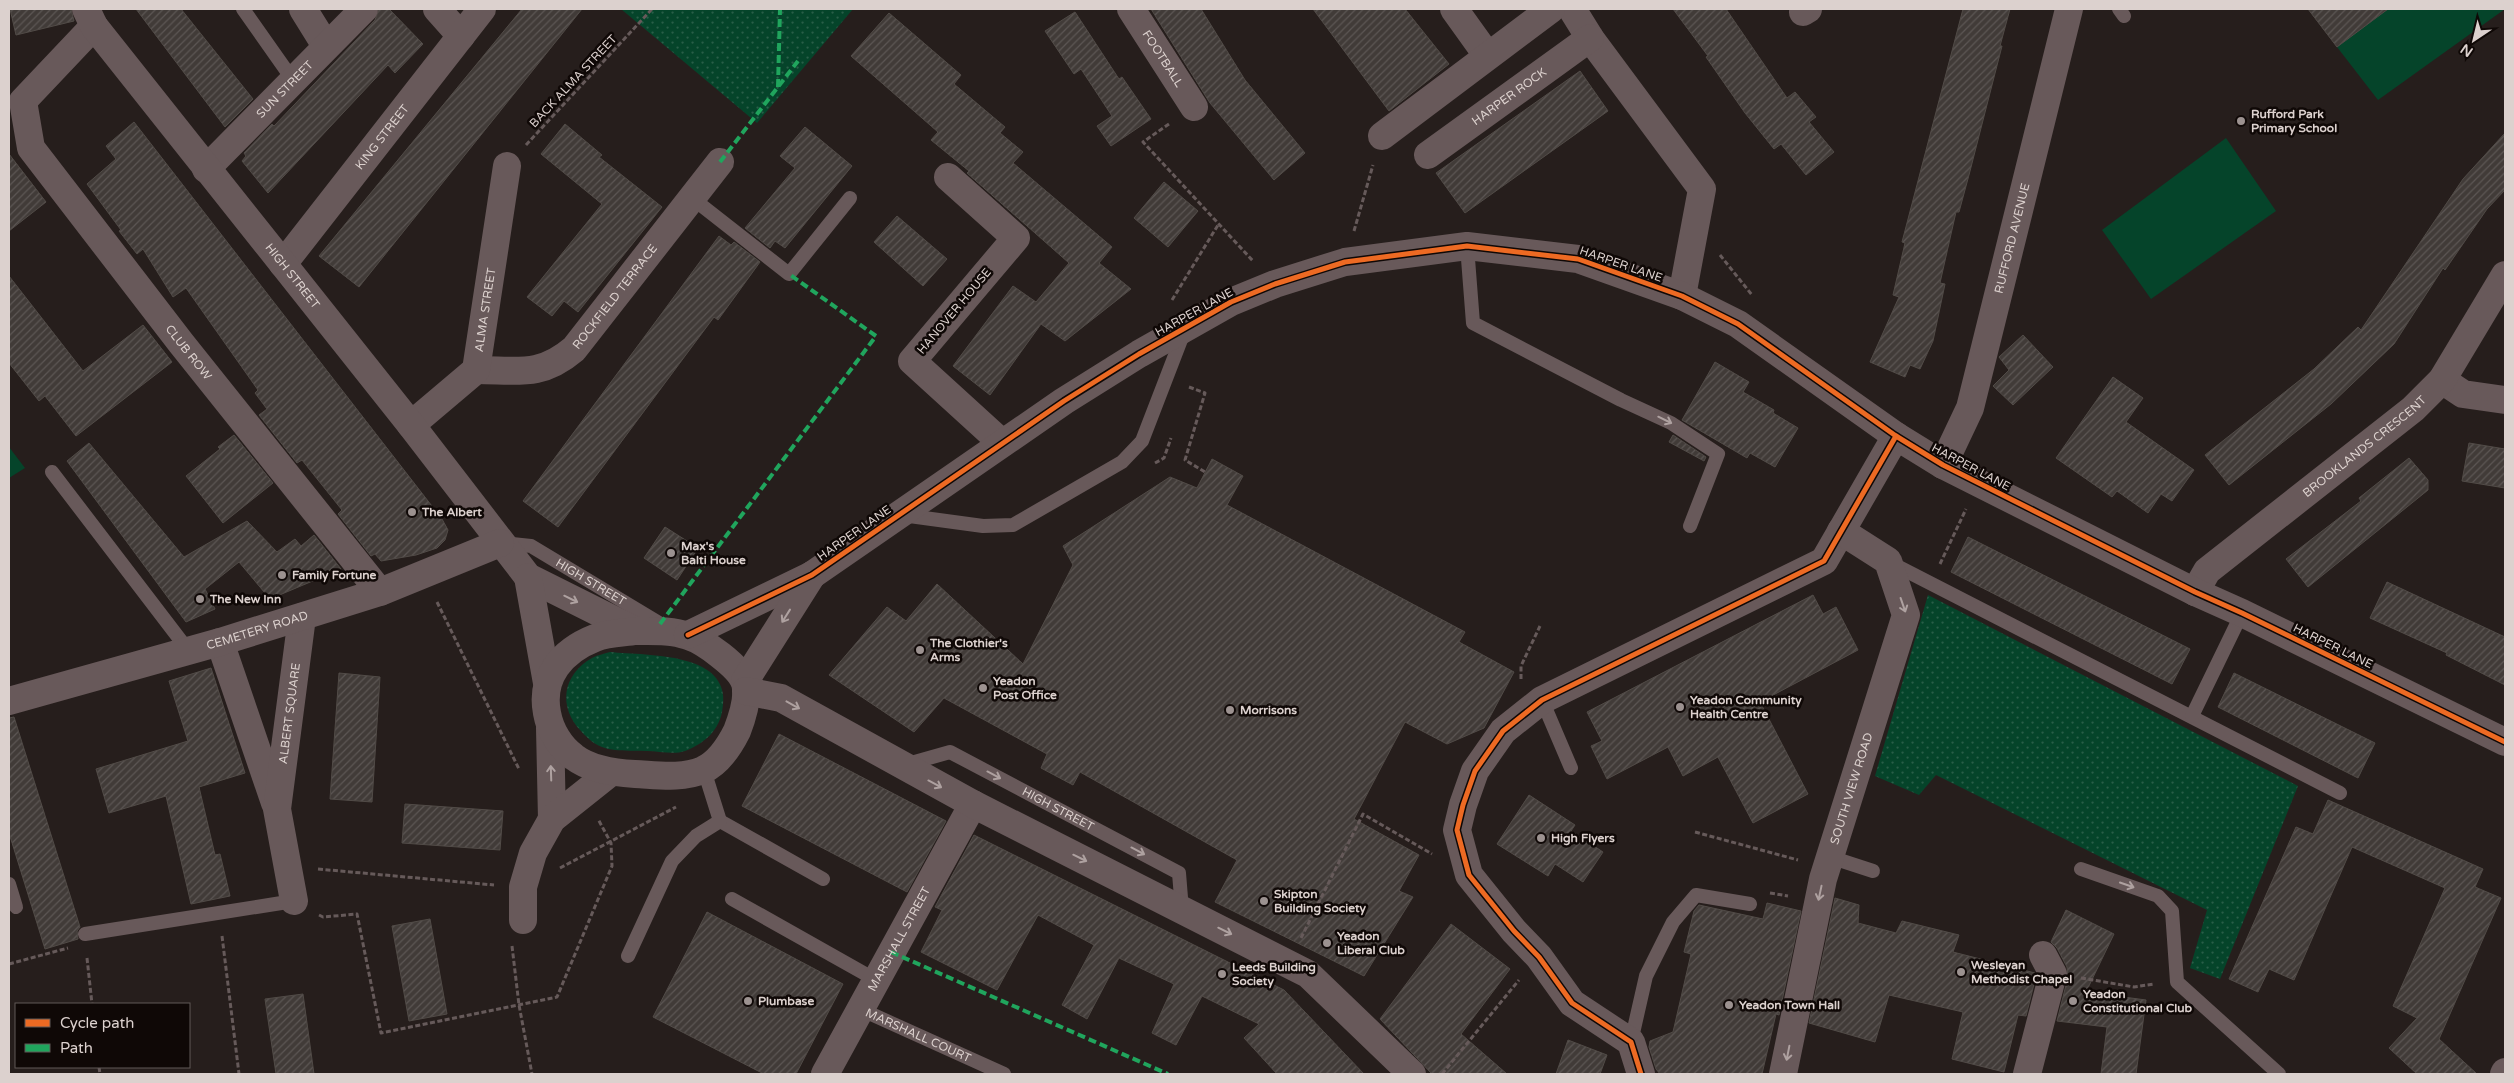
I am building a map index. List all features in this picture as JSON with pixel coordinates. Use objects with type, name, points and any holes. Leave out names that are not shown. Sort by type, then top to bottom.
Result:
[{"type":"street","points":[[303,9],[326,46]]},
{"type":"street","name":"SUN STREET","points":[[206,169],[364,9]]},
{"type":"street","points":[[437,9],[460,36]]},
{"type":"street","name":"KING STREET","points":[[282,264],[482,9]]},
{"type":"street","name":"FOOTBALL","points":[[1131,9],[1194,107]]},
{"type":"street","points":[[1454,9],[1487,55]]},
{"type":"street","points":[[1382,136],[1487,55],[1552,9]]},
{"type":"street","points":[[1572,9],[1590,38],[1702,190],[1682,296]]},
{"type":"street","name":"RUFFORD AVENUE","points":[[1943,465],[1970,408],[2069,9]]},
{"type":"street","name":"CLUB ROW","points":[[90,17],[16,102],[31,148],[181,343],[380,592]]},
{"type":"street","name":"HIGH STREET","points":[[90,17],[206,169],[411,425],[528,578],[636,631]]},
{"type":"street","name":"HARPER ROCK","points":[[1428,155],[1590,38]]},
{"type":"street","name":"ROCKFIELD TERRACE","points":[[476,370],[539,370],[558,362],[574,349],[720,162]]},
{"type":"street","name":"ALMA STREET","points":[[411,425],[476,370],[507,166]]},
{"type":"street","name":"HANOVER HOUSE","points":[[948,177],[1016,238],[912,361],[1002,443]]},
{"type":"street","name":"HARPER LANE","points":[[682,634],[812,574],[1064,401],[1186,327],[1232,302],[1275,284],[1345,262],[1467,246],[1578,259],[1682,296],[1738,324],[1896,436],[1943,465],[2195,592],[2242,613],[2505,742]]},
{"type":"street","name":"BROOKLANDS CRESCENT","points":[[2195,592],[2207,571],[2413,409],[2442,380],[2505,275]]},
{"type":"street","points":[[2442,380],[2463,394],[2505,400]]},
{"type":"street","points":[[1641,1074],[1631,1042],[1572,1003],[1539,957],[1514,931],[1469,875],[1457,830],[1463,805],[1475,771],[1503,731],[1538,703],[1824,561],[1896,436]]},
{"type":"street","points":[[1841,531],[1888,561]]},
{"type":"street","name":"CEMETERY ROAD","points":[[9,701],[220,642],[380,592],[500,543]]},
{"type":"street","name":"SOUTH VIEW ROAD","points":[[1783,1074],[1818,903],[1830,856],[1906,614],[1888,561]]},
{"type":"street","name":"HARPER LANE","points":[[746,686],[812,574]]},
{"type":"street","name":"HIGH STREET","points":[[528,578],[547,683],[545,704],[550,728],[575,758],[611,772],[671,776],[704,770]]},
{"type":"street","name":"ALBERT SQUARE","points":[[277,810],[302,616]]},
{"type":"street","name":"HIGH STREET","points":[[547,683],[554,666],[576,649],[595,638],[636,631],[682,634],[708,645],[721,655],[746,686]]},
{"type":"street","name":"ALBERT SQUARE","points":[[220,642],[277,810],[294,900]]},
{"type":"street","points":[[704,770],[729,747],[741,721],[746,686],[781,698],[900,766],[1308,974],[1412,1074]]},
{"type":"street","points":[[550,728],[559,805]]},
{"type":"street","points":[[523,920],[523,887],[533,853],[559,805],[611,772]]},
{"type":"street","name":"MARSHALL STREET","points":[[825,1074],[973,804]]},
{"type":"street","points":[[2027,1074],[2048,964]]},
{"type":"lane","points":[[243,9],[293,80]]},
{"type":"lane","points":[[692,198],[789,274],[850,198]]},
{"type":"lane","points":[[1467,246],[1472,323],[1620,400],[1671,422],[1718,454],[1690,526]]},
{"type":"lane","points":[[897,514],[983,526],[1013,526],[1122,462],[1142,440],[1186,327]]},
{"type":"lane","points":[[52,472],[188,650]]},
{"type":"lane","name":"HIGH STREET","points":[[500,543],[531,546],[682,634]]},
{"type":"lane","points":[[1888,561],[2340,793]]},
{"type":"lane","points":[[2192,716],[2242,613]]},
{"type":"lane","points":[[1538,703],[1570,768]]},
{"type":"lane","name":"HIGH STREET","points":[[900,766],[950,752],[1179,873],[1182,910]]},
{"type":"lane","points":[[704,770],[720,821],[823,878]]},
{"type":"lane","points":[[628,956],[672,861],[696,836],[720,821]]},
{"type":"lane","points":[[1830,856],[1873,871]]},
{"type":"lane","points":[[2081,869],[2158,896],[2172,911],[2177,982],[2279,1074]]},
{"type":"lane","points":[[9,884],[16,907]]},
{"type":"lane","points":[[1631,1042],[1646,976],[1673,922],[1696,895],[1750,904]]},
{"type":"lane","points":[[732,899],[876,980]]},
{"type":"lane","points":[[85,939],[219,912],[294,900]]},
{"type":"lane","name":"MARSHALL COURT","points":[[860,1009],[1004,1074]]},
{"type":"path","points":[[1194,107],[1143,142],[1218,225],[1275,284]]},
{"type":"path","points":[[1345,262],[1382,136]]},
{"type":"path","points":[[1169,305],[1218,225]]},
{"type":"path","points":[[1930,582],[1979,483]]},
{"type":"path","points":[[294,900],[323,917],[357,914],[381,1033],[557,997],[612,866],[611,843],[594,812],[559,805],[521,773],[423,574]]},
{"type":"path","points":[[1538,703],[1522,682],[1521,666],[1540,626]]},
{"type":"path","points":[[1288,964],[1362,814],[1469,875]]},
{"type":"path","points":[[1695,832],[1804,861]]},
{"type":"path","points":[[1750,904],[1768,892],[1818,903]]},
{"type":"path","points":[[219,912],[238,1074]]},
{"type":"path","points":[[523,920],[509,920],[519,1005],[532,1074]]},
{"type":"path","points":[[9,964],[85,939],[92,1003]]},
{"type":"path","points":[[1441,1074],[1539,957]]},
{"type":"path","points":[[2048,964],[2134,986],[2177,982]]},
{"type":"green space","points":[[621,9],[853,9],[757,123]]},
{"type":"green space","points":[[2388,9],[2505,9],[2378,100],[2337,47]]},
{"type":"green space","points":[[2226,138],[2276,211],[2151,299],[2102,230]]},
{"type":"green space","points":[[9,447],[25,468],[9,478]]},
{"type":"green space","points":[[1928,595],[2298,786],[2220,979],[2190,968],[2207,910],[1936,775],[1919,795],[1875,776]]},
{"type":"green space","points":[[610,652],[666,657],[703,667],[716,677],[723,692],[722,712],[717,726],[698,745],[676,753],[615,750],[601,747],[592,741],[574,722],[569,712],[566,702],[569,682],[582,665],[594,657]]},
{"type":"building","points":[[10,9],[71,9],[74,21],[16,35]]},
{"type":"building","points":[[136,9],[181,9],[253,99],[225,127]]},
{"type":"building","points":[[379,9],[389,9],[423,44],[395,73],[388,65],[268,193],[242,161],[246,156],[244,153],[272,124],[274,126],[375,20]]},
{"type":"building","points":[[522,9],[582,9],[359,287],[319,256]]},
{"type":"building","points":[[1151,9],[1201,9],[1245,80],[1305,153],[1274,180],[1210,103]]},
{"type":"building","points":[[1313,9],[1405,9],[1449,64],[1389,111]]},
{"type":"building","points":[[1673,9],[1726,9],[1787,98],[1795,92],[1816,117],[1809,122],[1834,152],[1806,175],[1781,144],[1774,149],[1745,113],[1706,57],[1708,56]]},
{"type":"building","points":[[1963,9],[2010,9],[1969,175],[1959,212],[1956,212],[1940,283],[1945,284],[1933,341],[1920,369],[1910,365],[1905,377],[1870,362],[1899,297],[1893,295],[1905,243],[1902,242]]},
{"type":"building","points":[[2308,9],[2388,9],[2337,47]]},
{"type":"building","points":[[1075,12],[1119,79],[1122,77],[1151,119],[1111,146],[1097,126],[1112,116],[1081,69],[1074,74],[1045,31]]},
{"type":"building","points":[[889,13],[961,75],[954,84],[1005,127],[1000,133],[1023,152],[1013,163],[1112,247],[1099,263],[1131,289],[1065,341],[1041,324],[990,395],[953,366],[1013,286],[1036,302],[1069,263],[967,173],[969,171],[931,140],[938,132],[851,56]]},
{"type":"building","points":[[1580,71],[1608,111],[1465,213],[1436,173]]},
{"type":"building","points":[[134,122],[442,519],[448,530],[445,540],[437,548],[416,555],[381,561],[375,554],[371,556],[338,514],[342,510],[302,460],[297,463],[259,415],[267,409],[255,393],[258,390],[186,288],[173,297],[143,249],[137,254],[119,231],[121,230],[87,184],[116,159],[106,146]]},
{"type":"building","points":[[565,124],[602,155],[599,157],[662,207],[578,312],[564,301],[552,316],[527,297],[602,204],[541,154]]},
{"type":"building","points":[[805,127],[852,166],[785,248],[775,241],[770,248],[745,228],[795,168],[780,156]]},
{"type":"building","points":[[2505,133],[2505,190],[2487,209],[2445,270],[2443,268],[2394,344],[2331,404],[2229,485],[2205,455],[2314,369],[2358,327],[2361,330],[2463,179]]},
{"type":"building","points":[[9,154],[46,202],[9,231]]},
{"type":"building","points":[[1164,182],[1198,211],[1168,247],[1134,218]]},
{"type":"building","points":[[897,216],[947,259],[923,286],[874,242]]},
{"type":"building","points":[[719,236],[731,245],[734,242],[760,262],[718,320],[714,317],[558,527],[523,501]]},
{"type":"building","points":[[9,276],[83,371],[143,325],[172,362],[76,436],[45,396],[39,401],[9,363]]},
{"type":"building","points":[[2023,335],[2053,367],[2013,405],[1993,386],[2009,370],[1999,357]]},
{"type":"building","points":[[1715,362],[1749,382],[1743,392],[1774,410],[1773,413],[1798,428],[1775,467],[1750,453],[1747,458],[1682,420]]},
{"type":"building","points":[[2113,377],[2143,398],[2126,422],[2194,470],[2172,501],[2161,494],[2148,513],[2117,491],[2112,497],[2056,458]]},
{"type":"building","points":[[234,435],[273,483],[223,523],[186,476],[220,449],[218,447]]},
{"type":"building","points":[[1673,435],[1706,457],[1704,461],[1669,442]]},
{"type":"building","points":[[89,443],[184,557],[247,521],[277,552],[295,539],[301,546],[314,535],[341,569],[270,599],[239,562],[205,589],[215,609],[186,622],[67,461]]},
{"type":"building","points":[[2469,443],[2505,449],[2505,488],[2462,481]]},
{"type":"building","points":[[2409,458],[2428,480],[2428,490],[2308,587],[2286,559],[2361,501],[2359,498]]},
{"type":"building","name":"Morrisons","points":[[1212,459],[1243,476],[1227,505],[1465,632],[1459,642],[1514,672],[1484,728],[1447,744],[1405,722],[1354,819],[1419,855],[1399,891],[1413,897],[1364,976],[1215,902],[1237,860],[1080,772],[1073,785],[1041,768],[1047,754],[944,698],[914,732],[829,675],[887,607],[906,621],[937,584],[1023,664],[1073,565],[1063,546],[1170,477],[1197,488]]},
{"type":"building","name":"Max's Balti House","points":[[665,527],[698,548],[677,580],[644,558]]},
{"type":"building","points":[[1968,537],[2190,649],[2172,684],[1951,572]]},
{"type":"building","points":[[2387,582],[2505,637],[2505,685],[2446,655],[2447,653],[2370,618]]},
{"type":"building","name":"Yeadon Community Health Centre","points":[[1813,595],[1823,614],[1836,607],[1858,650],[1760,702],[1808,794],[1753,823],[1718,757],[1683,776],[1668,747],[1607,779],[1591,746],[1602,741],[1587,712]]},
{"type":"building","points":[[211,668],[245,773],[199,787],[215,855],[220,854],[230,896],[191,904],[166,796],[109,813],[96,769],[188,741],[169,681]]},
{"type":"building","points":[[339,673],[380,677],[372,802],[330,799]]},
{"type":"building","points":[[2234,673],[2375,743],[2358,778],[2218,707]]},
{"type":"building","points":[[14,717],[80,927],[77,931],[78,939],[45,949],[9,833],[9,718]]},
{"type":"building","points":[[779,734],[946,821],[907,892],[742,806]]},
{"type":"building","name":"High Flyers","points":[[1529,795],[1575,825],[1571,831],[1603,852],[1583,882],[1555,864],[1548,876],[1497,844]]},
{"type":"building","points":[[2328,800],[2483,869],[2475,887],[2501,898],[2439,1039],[2477,1074],[2417,1074],[2389,1048],[2417,1018],[2393,1006],[2445,888],[2352,847],[2294,980],[2269,969],[2258,992],[2229,979],[2296,827],[2313,834]]},
{"type":"building","points":[[405,804],[503,811],[500,850],[402,843]]},
{"type":"building","points":[[974,835],[1284,990],[1364,1074],[1277,1074],[1244,1038],[1259,1024],[1202,996],[1176,1045],[1152,1033],[1174,984],[1119,958],[1087,1019],[1062,1005],[1094,945],[1038,915],[997,990],[921,952],[942,910],[935,907]]},
{"type":"building","points":[[1835,898],[1859,905],[1858,923],[1896,933],[1902,921],[1959,935],[1953,952],[2035,973],[2036,976],[2026,1016],[2018,1015],[2004,1072],[1952,1059],[1963,1012],[1889,995],[1875,1042],[1809,1023]]},
{"type":"building","name":"Yeadon Town Hall","points":[[1767,903],[1801,911],[1779,1015],[1776,1014],[1762,1074],[1660,1074],[1656,1069],[1649,1047],[1650,1041],[1673,1032],[1691,954],[1684,952],[1694,911],[1699,905],[1763,919]]},
{"type":"building","points":[[2066,910],[2114,934],[2086,992],[2146,1000],[2136,1074],[2101,1074],[2107,1027],[2057,1021],[2068,977],[2067,967],[2057,948],[2051,942]]},
{"type":"building","name":"Plumbase","points":[[707,912],[843,984],[796,1074],[764,1074],[653,1017]]},
{"type":"building","points":[[430,919],[447,1014],[409,1021],[392,926]]},
{"type":"building","points":[[1451,924],[1510,969],[1461,1034],[1507,1074],[1432,1074],[1380,1019]]},
{"type":"building","points":[[303,994],[314,1074],[276,1074],[265,999]]},
{"type":"building","points":[[1568,1040],[1607,1055],[1600,1074],[1556,1074]]},
{"type":"marked path","points":[[778,87],[780,9]]},
{"type":"marked path","points":[[720,162],[798,61]]},
{"type":"marked path","points":[[660,624],[876,336],[789,274]]},
{"type":"marked path","points":[[891,952],[1168,1074]]},
{"type":"cycle path","points":[[688,635],[812,575],[1064,401],[1139,354],[1231,302],[1275,284],[1345,262],[1467,246],[1578,259],[1682,296],[1738,324],[1896,436],[1943,465],[2195,592],[2242,613],[2505,742]]},
{"type":"cycle path","points":[[1641,1074],[1631,1042],[1572,1003],[1539,957],[1514,931],[1469,875],[1457,830],[1463,805],[1475,771],[1503,731],[1542,700],[1824,561],[1896,436]]},
{"type":"place","name":"Rufford Park Primary School","points":[[2241,121]]},
{"type":"place","name":"The Albert","points":[[412,512]]},
{"type":"place","name":"Max's Balti House","points":[[671,553]]},
{"type":"place","name":"Family Fortune","points":[[282,575]]},
{"type":"place","name":"The New Inn","points":[[200,599]]},
{"type":"place","name":"The Clothier's Arms","points":[[920,650]]},
{"type":"place","name":"Yeadon Post Office","points":[[983,688]]},
{"type":"place","name":"Yeadon Community Health Centre","points":[[1680,707]]},
{"type":"place","name":"Morrisons","points":[[1230,710]]},
{"type":"place","name":"High Flyers","points":[[1541,838]]},
{"type":"place","name":"Skipton Building Society","points":[[1264,901]]},
{"type":"place","name":"Yeadon Liberal Club","points":[[1327,943]]},
{"type":"place","name":"Wesleyan Methodist Chapel","points":[[1961,972]]},
{"type":"place","name":"Leeds Building Society","points":[[1222,974]]},
{"type":"place","name":"Plumbase","points":[[748,1001]]},
{"type":"place","name":"Yeadon Constitutional Club","points":[[2073,1001]]},
{"type":"place","name":"Yeadon Town Hall","points":[[1729,1005]]}]
